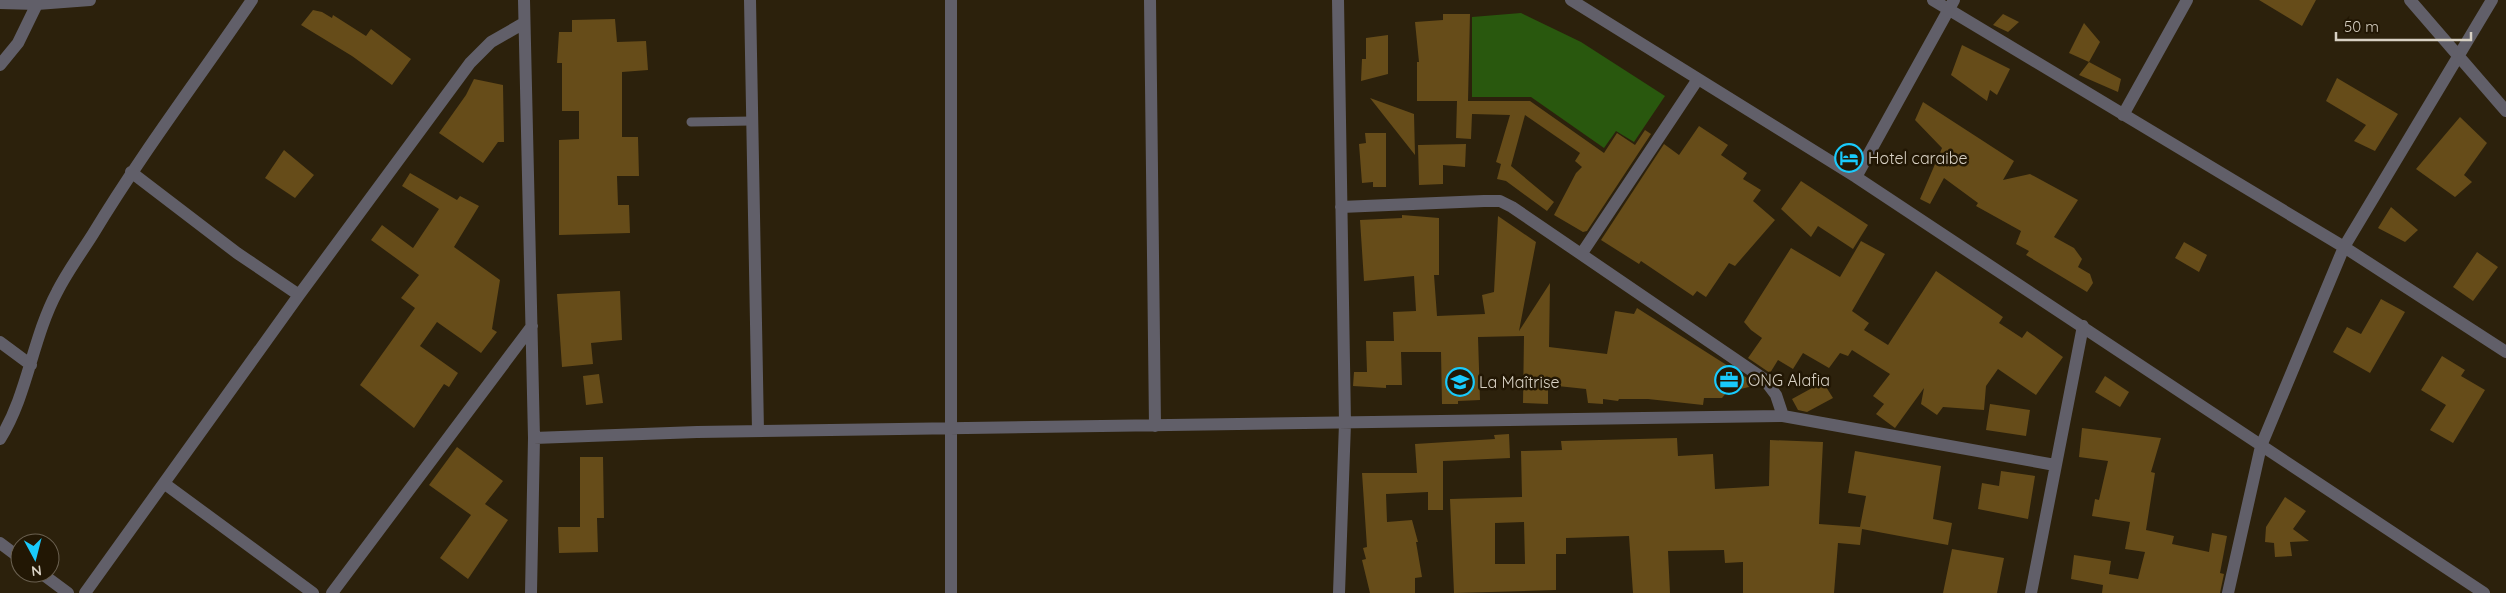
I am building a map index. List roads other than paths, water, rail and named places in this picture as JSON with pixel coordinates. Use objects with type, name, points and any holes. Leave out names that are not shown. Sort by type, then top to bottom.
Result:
[{"type":"street","points":[[0,3],[36,4],[88,0]]},
{"type":"street","points":[[0,440],[18,401],[31,365],[43,322],[57,291],[131,172],[252,0]]},
{"type":"street","points":[[524,0],[534,438],[531,593]]},
{"type":"street","points":[[750,0],[758,431]]},
{"type":"street","points":[[951,0],[951,593]]},
{"type":"street","points":[[1150,0],[1154,426]]},
{"type":"street","points":[[1338,0],[1345,423],[1338,593]]},
{"type":"street","points":[[1571,0],[1856,177],[2484,593]]},
{"type":"street","points":[[1933,0],[1951,5],[2123,115],[2344,247],[2506,352]]},
{"type":"street","points":[[2123,115],[2187,0]]},
{"type":"street","points":[[2410,0],[2506,111]]},
{"type":"street","points":[[2228,593],[2261,446],[2344,247],[2492,0]]},
{"type":"street","points":[[0,65],[18,43],[36,4]]},
{"type":"street","points":[[1856,177],[1951,5]]},
{"type":"street","points":[[85,593],[299,295],[470,63],[491,42],[524,23]]},
{"type":"street","points":[[1582,253],[1698,79]]},
{"type":"street","points":[[131,172],[237,253],[299,295]]},
{"type":"street","points":[[1341,207],[1500,201],[1582,253],[1764,379],[1776,396],[1783,416]]},
{"type":"street","points":[[332,593],[532,326]]},
{"type":"street","points":[[2031,593],[2083,326]]},
{"type":"street","points":[[0,342],[31,365]]},
{"type":"street","points":[[534,438],[758,431],[1783,416],[2055,465]]},
{"type":"street","points":[[165,484],[313,593]]},
{"type":"street","points":[[54,583],[68,593]]},
{"type":"lane","points":[[691,122],[752,121]]},
{"type":"place","name":"Hotel caraibe","points":[[1849,158]]},
{"type":"place","name":"ONG Alafia","points":[[1729,380]]},
{"type":"place","name":"La Maîtrise","points":[[1460,382]]}]
